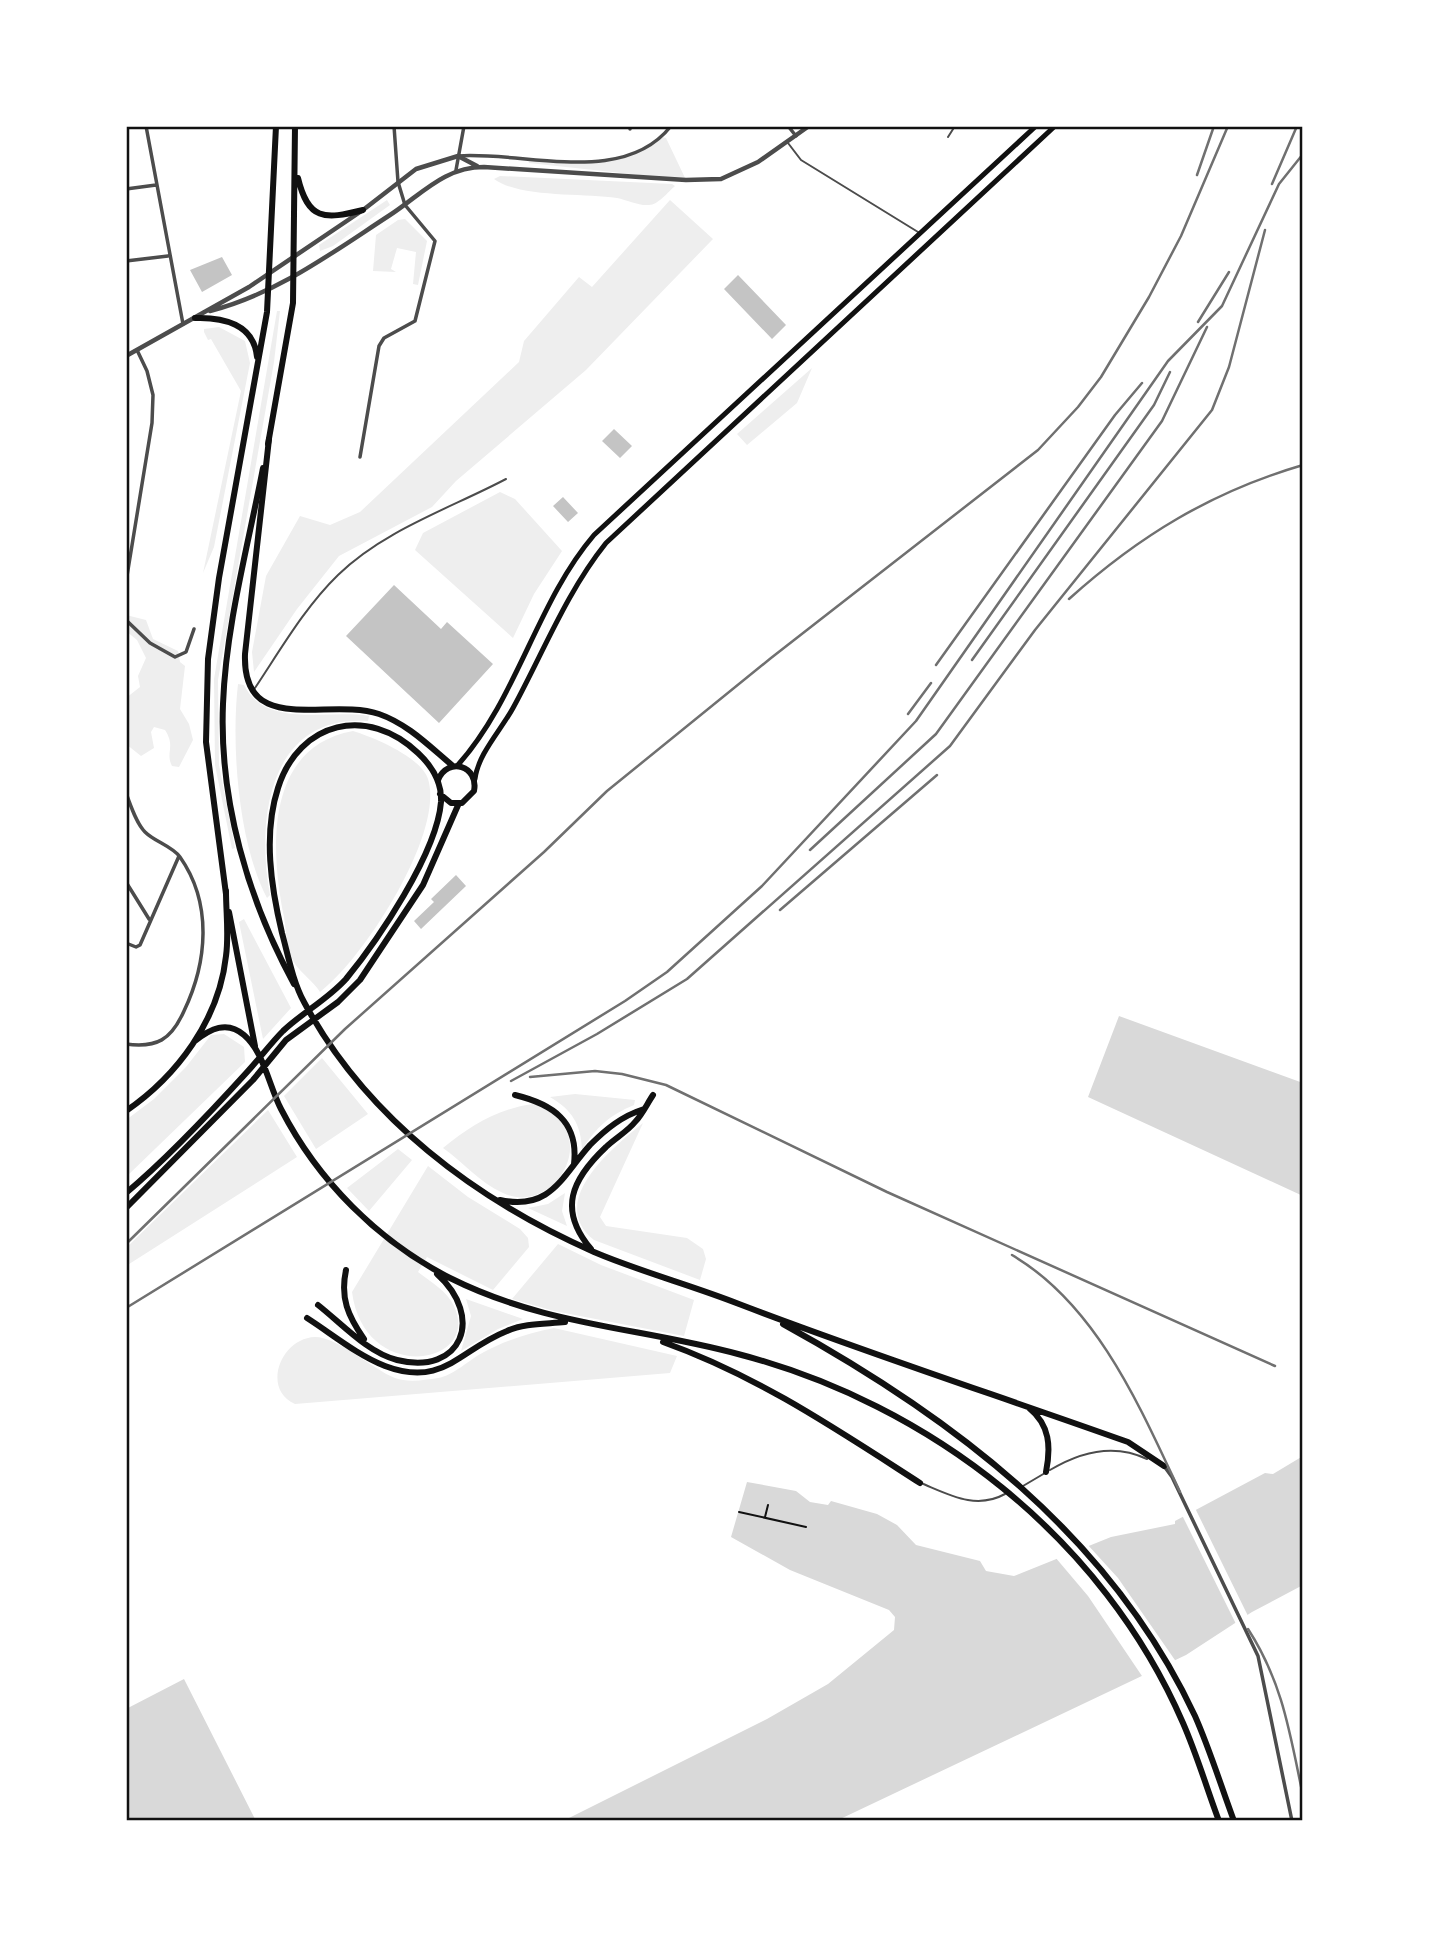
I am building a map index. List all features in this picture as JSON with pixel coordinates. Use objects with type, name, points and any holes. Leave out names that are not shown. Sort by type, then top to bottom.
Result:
[{"type":"main road","points":[[276,126],[269,289],[219,578],[206,679],[206,742],[226,891],[255,1046],[280,1107],[305,1151],[328,1181],[368,1222],[450,1286],[462,1306],[461,1332],[449,1353],[436,1360],[411,1362],[386,1356],[318,1305]]},
{"type":"main road","points":[[295,126],[295,277],[290,323],[230,641],[223,732],[229,796],[250,880],[273,946],[304,1003],[350,1071],[412,1139],[491,1198],[593,1251],[618,1261],[1128,1442],[1164,1466]]},
{"type":"main road","points":[[438,780],[444,770],[455,766],[494,713],[556,589],[578,553],[636,494],[1036,126]]},
{"type":"main road","points":[[126,1208],[253,1080],[286,1040],[338,1002],[360,980],[416,898],[458,803],[471,796],[478,767],[513,708],[567,602],[606,543],[1055,126]]},
{"type":"main road","points":[[295,168],[303,198],[313,211],[338,217],[363,210]]},
{"type":"main road","points":[[195,318],[215,317],[236,324],[254,343],[258,362]]},
{"type":"main road","points":[[269,439],[245,654],[245,673],[252,693],[263,702],[279,708],[360,709],[386,716],[411,730],[455,766],[467,769],[475,779]]},
{"type":"main road","points":[[126,1193],[245,1074],[284,1030],[332,993],[359,963],[417,870],[437,819],[440,794],[438,780],[426,760],[402,739],[383,730],[354,723],[333,728],[317,737],[287,768],[273,805],[271,857],[275,899],[301,996]]},
{"type":"main road","points":[[440,794],[447,801],[458,803]]},
{"type":"main road","points":[[126,1111],[161,1083],[195,1041],[213,1005],[224,970],[226,891]]},
{"type":"main road","points":[[195,1041],[212,1029],[224,1027],[239,1031],[255,1046]]},
{"type":"main road","points":[[515,1095],[546,1104],[566,1121],[575,1144],[573,1168]]},
{"type":"main road","points":[[593,1251],[574,1225],[570,1210],[573,1192],[596,1157],[635,1123],[653,1095]]},
{"type":"main road","points":[[491,1198],[518,1202],[538,1198],[560,1185],[606,1130],[627,1115],[644,1109]]},
{"type":"main road","points":[[126,1187],[138,1182]]},
{"type":"main road","points":[[427,1266],[498,1300],[601,1328],[734,1352],[839,1387],[912,1423],[989,1476],[1027,1508],[1066,1549],[1125,1622],[1183,1722],[1219,1821]]},
{"type":"main road","points":[[346,1270],[345,1306],[367,1344]]},
{"type":"main road","points":[[768,1315],[912,1400],[975,1446],[1050,1513],[1113,1584],[1176,1679],[1196,1718],[1234,1821]]},
{"type":"main road","points":[[307,1318],[380,1364],[400,1371],[426,1373],[443,1370],[509,1329],[573,1321]]},
{"type":"main road","points":[[648,1337],[727,1366],[799,1406],[920,1483]]},
{"type":"main road","points":[[1021,1404],[1040,1418],[1048,1435],[1050,1450],[1046,1472]]},
{"type":"street","points":[[146,126],[168,256],[183,324]]},
{"type":"street","points":[[360,457],[379,346],[384,338],[415,321],[435,243],[434,236],[415,219],[405,205],[398,182],[394,126]]},
{"type":"street","points":[[456,170],[464,126]]},
{"type":"street","points":[[126,356],[210,311],[363,210],[416,169],[458,156],[621,159],[646,149],[671,126]]},
{"type":"street","points":[[789,126],[796,136]]},
{"type":"street","points":[[210,311],[252,299],[295,277],[405,205],[440,178],[456,170],[478,167],[706,180],[740,172],[809,126]]},
{"type":"street","points":[[458,156],[478,167]]},
{"type":"street","points":[[126,189],[156,186]]},
{"type":"street","points":[[126,261],[168,256]]},
{"type":"street","points":[[126,582],[152,423],[153,395],[147,371],[137,350]]},
{"type":"street","points":[[126,620],[150,643],[175,657],[186,652],[194,629]]},
{"type":"street","points":[[126,793],[144,831],[179,856],[196,893],[206,941],[196,987],[177,1027],[162,1043],[151,1046],[126,1044]]},
{"type":"street","points":[[126,943],[139,946],[179,856]]},
{"type":"street","points":[[126,882],[149,919]]},
{"type":"street","points":[[1164,1466],[1180,1492],[1248,1629],[1266,1685],[1292,1821]]},
{"type":"lane","points":[[948,137],[955,126]]},
{"type":"lane","points":[[787,142],[801,160],[906,221],[919,232]]},
{"type":"lane","points":[[252,693],[316,599],[339,573],[366,552],[438,511],[506,479]]},
{"type":"lane","points":[[920,1483],[959,1498],[985,1502],[1076,1456],[1111,1450],[1138,1454],[1164,1466]]},
{"type":"path","points":[[765,1518],[768,1505]]},
{"type":"path","points":[[739,1512],[806,1527]]},
{"type":"shaded area","points":[[662,137],[666,138],[686,180],[529,163],[528,159],[581,161],[614,158],[631,154]]},
{"type":"shaded area","points":[[500,176],[675,186],[656,203],[645,205],[617,198],[519,189],[494,179]]},
{"type":"shaded area","points":[[387,200],[390,205],[333,246],[320,251],[319,245]]},
{"type":"shaded area","points":[[670,200],[713,239],[586,370],[456,481],[432,507],[339,556],[297,609],[254,672],[252,652],[266,576],[300,516],[330,525],[360,512],[519,362],[524,341],[579,277],[592,287]]},
{"type":"shaded area","points":[[405,219],[427,241],[418,285],[413,284],[416,252],[397,248],[391,269],[396,272],[373,271],[376,235],[398,220]]},
{"type":"shaded area","points":[[277,311],[280,311],[274,362],[218,680],[219,765],[235,848],[232,849],[215,765],[214,679]]},
{"type":"shaded area","points":[[219,327],[245,341],[250,363],[214,547],[203,573],[241,391],[211,339],[208,340],[204,332],[204,329]]},
{"type":"shaded area","points":[[812,368],[797,403],[747,445],[737,434]]},
{"type":"shaded area","points":[[500,492],[515,499],[562,551],[534,594],[513,638],[415,550],[423,533]]},
{"type":"shaded area","points":[[126,615],[146,620],[153,639],[178,651],[180,662],[185,666],[180,709],[189,724],[193,740],[179,767],[172,766],[170,761],[170,741],[165,730],[154,727],[151,732],[154,748],[141,756],[126,744],[126,698],[140,687],[138,676],[146,658],[137,640],[126,631]]},
{"type":"shaded area","points":[[238,684],[244,685],[254,699],[282,712],[369,716],[368,721],[335,723],[309,735],[289,753],[276,778],[268,806],[265,836],[270,895],[267,898],[249,850],[239,793],[235,735]]},
{"type":"shaded area","points":[[353,731],[384,743],[416,763],[428,779],[430,802],[424,831],[413,862],[396,894],[357,953],[320,992],[292,959],[279,890],[276,832],[280,804],[289,779],[303,757],[324,741]]},
{"type":"shaded area","points":[[244,919],[291,1008],[263,1039],[239,922]]},
{"type":"shaded area","points":[[1119,1016],[1303,1083],[1303,1196],[1088,1097]]},
{"type":"shaded area","points":[[224,1034],[244,1047],[245,1062],[126,1177],[126,1120],[154,1099],[186,1067],[211,1035]]},
{"type":"shaded area","points":[[322,1058],[368,1114],[316,1149],[284,1096]]},
{"type":"shaded area","points":[[575,1094],[635,1100],[634,1105],[604,1123],[582,1150],[580,1133],[574,1119],[550,1097]]},
{"type":"shaded area","points":[[533,1104],[555,1116],[567,1132],[570,1150],[566,1167],[555,1182],[540,1193],[523,1197],[503,1193],[479,1178],[443,1148],[485,1120],[520,1106]]},
{"type":"shaded area","points":[[268,1110],[297,1157],[126,1266],[126,1248]]},
{"type":"shaded area","points":[[643,1123],[600,1217],[606,1226],[687,1238],[703,1249],[706,1259],[700,1280],[594,1240],[581,1225],[577,1209],[580,1193],[589,1177],[616,1146]]},
{"type":"shaded area","points":[[398,1149],[412,1160],[369,1211],[347,1188]]},
{"type":"shaded area","points":[[428,1166],[468,1197],[520,1229],[528,1238],[529,1247],[493,1290],[427,1257],[418,1272],[451,1301],[458,1326],[452,1342],[437,1352],[418,1356],[397,1353],[377,1342],[361,1322],[352,1292]]},
{"type":"shaded area","points":[[565,1193],[562,1211],[567,1226],[528,1208],[548,1204]]},
{"type":"shaded area","points":[[558,1244],[601,1265],[694,1300],[684,1336],[554,1311],[512,1299]]},
{"type":"shaded area","points":[[466,1299],[523,1319],[498,1329],[461,1351],[471,1316]]},
{"type":"shaded area","points":[[554,1328],[677,1356],[670,1373],[295,1404],[285,1397],[279,1387],[277,1376],[285,1355],[303,1340],[315,1337],[334,1342],[395,1378],[416,1381],[444,1377],[501,1344]]},
{"type":"shaded area","points":[[1303,1456],[1303,1585],[1252,1612],[1186,1655],[836,1821],[563,1821],[767,1719],[828,1684],[894,1630],[895,1617],[889,1610],[790,1570],[731,1537],[747,1482],[796,1491],[810,1502],[828,1505],[831,1501],[877,1514],[897,1525],[916,1545],[980,1561],[986,1571],[1014,1576],[1111,1537],[1175,1524],[1175,1521],[1265,1473],[1273,1474]]},
{"type":"shaded area","points":[[184,1679],[256,1821],[126,1821],[126,1709]]},
{"type":"pier","points":[[1194,1506],[1249,1618],[1237,1626],[1181,1513]]},
{"type":"pier","points":[[1087,1544],[1118,1578],[1177,1663],[1144,1679],[1088,1596],[1055,1557]]},
{"type":"building","points":[[222,257],[232,275],[202,292],[190,270]]},
{"type":"building","points":[[738,275],[786,325],[772,339],[724,289]]},
{"type":"building","points":[[614,429],[632,446],[620,458],[602,441]]},
{"type":"building","points":[[563,497],[578,513],[568,522],[553,506]]},
{"type":"building","points":[[394,585],[441,629],[447,622],[493,664],[439,723],[346,636]]},
{"type":"building","points":[[456,875],[466,886],[421,929],[414,921],[434,902],[431,899]]},
{"type":"railway","points":[[1197,175],[1214,126]]},
{"type":"railway","points":[[126,1244],[345,1029],[544,852],[607,791],[771,658],[1038,450],[1078,407],[1101,377],[1149,297],[1181,236],[1228,126]]},
{"type":"railway","points":[[1272,184],[1297,126]]},
{"type":"railway","points":[[126,1308],[625,1001],[667,972],[762,886],[916,721],[1168,361],[1222,306],[1279,184],[1303,154]]},
{"type":"railway","points":[[511,1081],[597,1034],[687,979],[950,746],[1035,630],[1212,410],[1229,367],[1265,230]]},
{"type":"railway","points":[[1198,322],[1229,272]]},
{"type":"railway","points":[[810,850],[936,734],[1162,421],[1207,327]]},
{"type":"railway","points":[[972,660],[1154,405],[1170,372]]},
{"type":"railway","points":[[936,665],[1115,415],[1142,383]]},
{"type":"railway","points":[[1069,599],[1122,555],[1178,518],[1237,488],[1303,465]]},
{"type":"railway","points":[[908,714],[931,683]]},
{"type":"railway","points":[[780,910],[937,775]]},
{"type":"railway","points":[[530,1077],[595,1071],[622,1074],[666,1085],[887,1192],[1275,1366]]},
{"type":"railway","points":[[1012,1255],[1042,1276],[1092,1330],[1132,1393],[1180,1492]]},
{"type":"railway","points":[[1248,1629],[1270,1669],[1284,1710],[1303,1796]]}]
